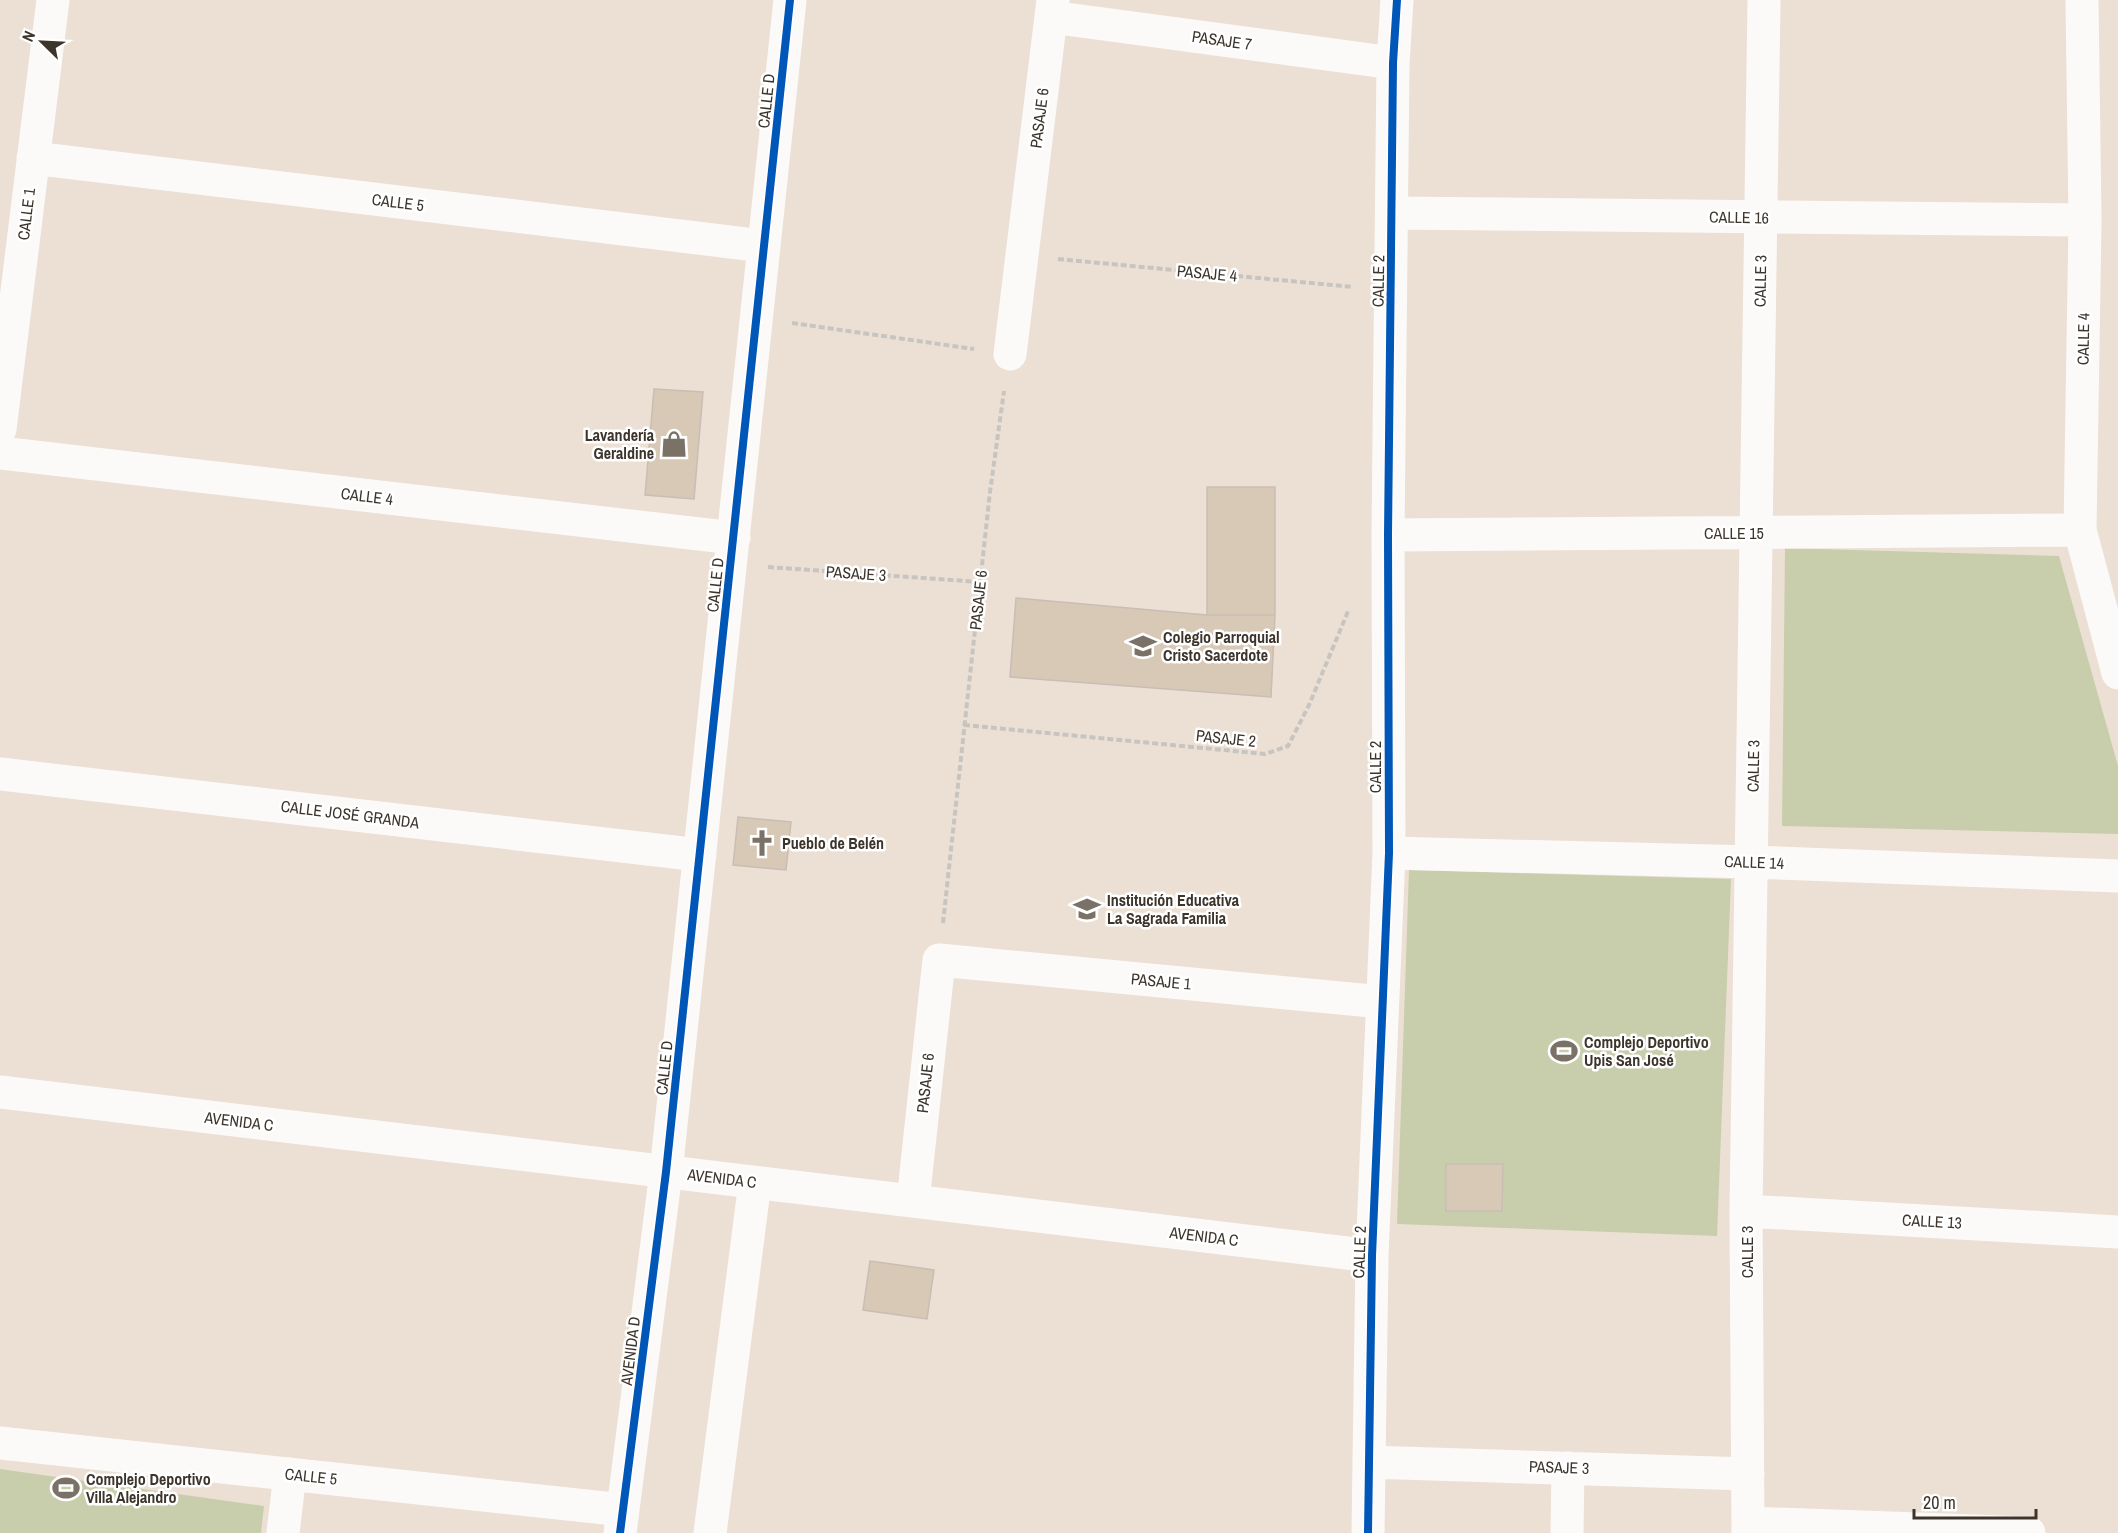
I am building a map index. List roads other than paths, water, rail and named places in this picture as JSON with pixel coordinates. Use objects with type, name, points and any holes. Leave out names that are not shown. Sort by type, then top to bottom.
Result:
[{"type":"street","name":"CALLE 1","points":[[0,429],[53,0]]},
{"type":"street","name":"CALLE D","points":[[666,1172],[733,551],[788,0]]},
{"type":"street","name":"CALLE 2","points":[[1368,1533],[1372,1256],[1389,853],[1388,535],[1393,63],[1397,0]]},
{"type":"street","name":"CALLE 3","points":[[1748,1528],[1746,1211],[1764,0]]},
{"type":"street","name":"CALLE 4","points":[[2082,0],[2085,220],[2080,530],[2118,673]]},
{"type":"street","name":"PASAJE 7","points":[[1052,9],[1393,63]]},
{"type":"street","name":"PASAJE 6","points":[[1010,354],[1052,9]]},
{"type":"street","name":"CALLE 5","points":[[33,158],[764,246]]},
{"type":"street","name":"CALLE 16","points":[[1392,213],[2085,220]]},
{"type":"street","name":"CALLE 4","points":[[0,453],[733,551]]},
{"type":"street","name":"CALLE 15","points":[[1388,535],[2080,530]]},
{"type":"street","name":"CALLE JOSÉ GRANDA","points":[[0,774],[700,855]]},
{"type":"street","name":"CALLE 14","points":[[1389,853],[1752,862],[2118,876]]},
{"type":"street","name":"PASAJE 6","points":[[913,1201],[939,960]]},
{"type":"street","name":"PASAJE 1","points":[[939,960],[1382,1002]]},
{"type":"street","name":"AVENIDA C","points":[[0,1092],[1372,1256]]},
{"type":"street","name":"AVENIDA D","points":[[621,1521],[666,1172]]},
{"type":"street","points":[[714,1533],[755,1182]]},
{"type":"street","name":"CALLE 13","points":[[1746,1211],[2118,1232]]},
{"type":"street","name":"CALLE 5","points":[[0,1443],[290,1474],[621,1521]]},
{"type":"street","name":"PASAJE 3","points":[[1369,1462],[1748,1474]]},
{"type":"street","points":[[1567,1533],[1569,1468]]},
{"type":"street","points":[[283,1533],[290,1474]]},
{"type":"street","points":[[1748,1528],[2029,1533]]},
{"type":"place","name":"Lavandería Geraldine","points":[[674,444]]},
{"type":"place","name":"Colegio Parroquial Cristo Sacerdote","points":[[1143,646]]},
{"type":"place","name":"Pueblo de Belén","points":[[762,843]]},
{"type":"place","name":"Institución Educativa La Sagrada Familia","points":[[1087,909]]},
{"type":"place","name":"Complejo Deportivo Upis San José","points":[[1564,1051]]},
{"type":"place","name":"Complejo Deportivo Villa Alejandro","points":[[66,1488]]}]
